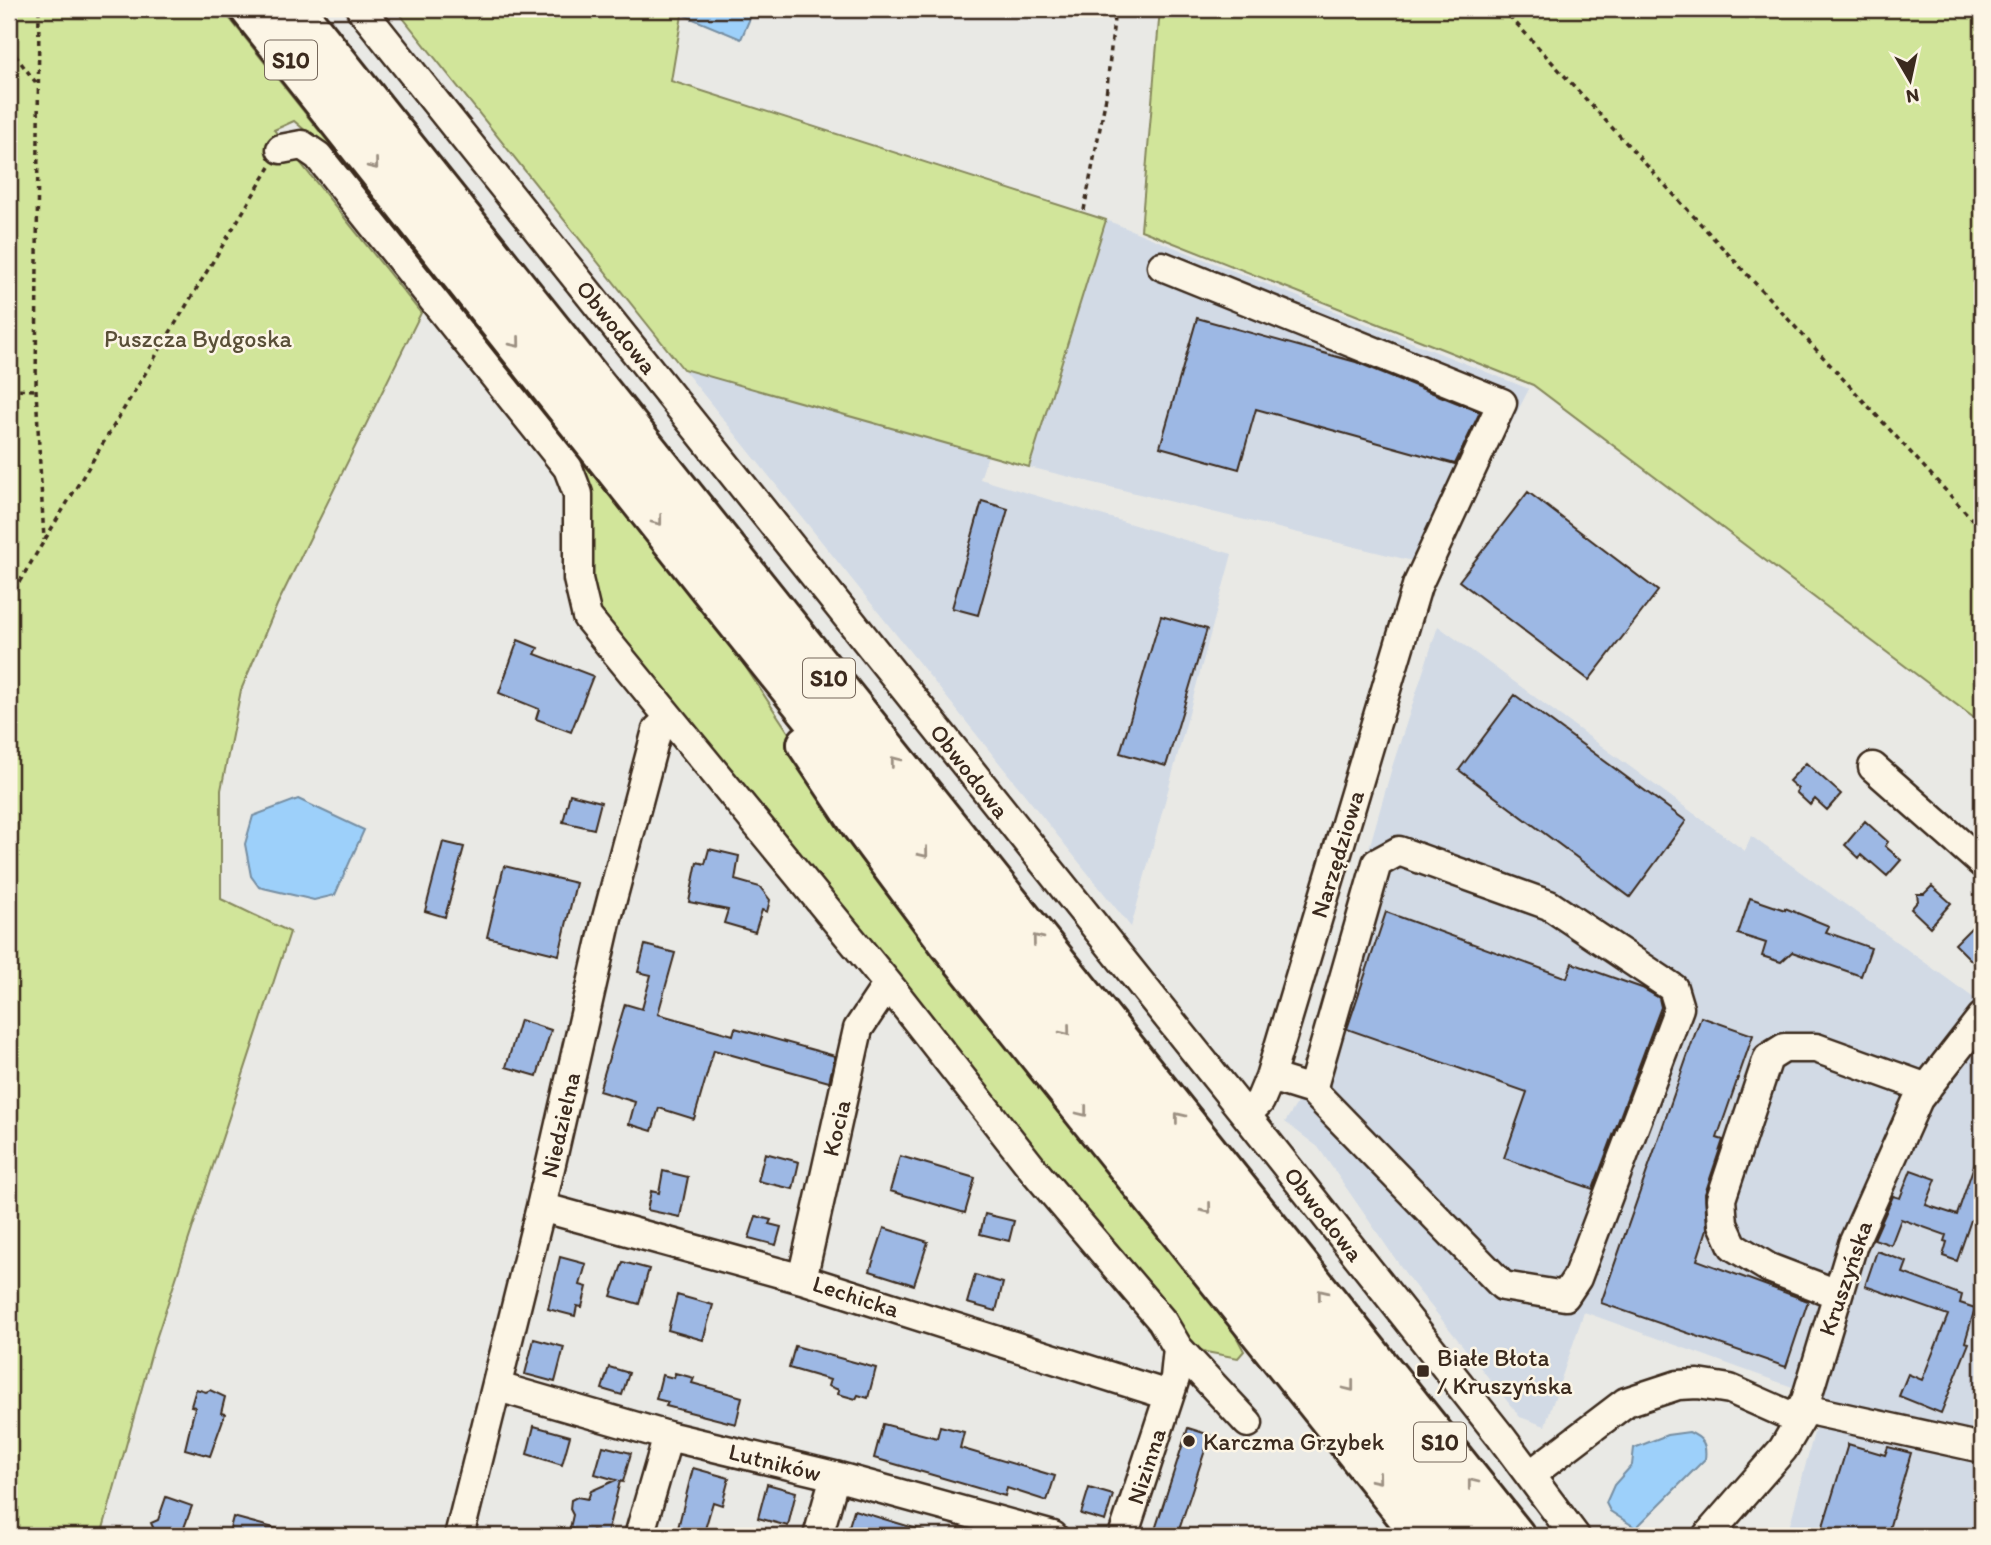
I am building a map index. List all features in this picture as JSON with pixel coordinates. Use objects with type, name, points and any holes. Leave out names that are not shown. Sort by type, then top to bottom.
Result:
[{"type":"highway","name":"S10","points":[[250,9],[1468,1536]]},
{"type":"highway","name":"S10","points":[[295,9],[1515,1536]]},
{"type":"highway","points":[[727,610],[789,717],[861,825],[925,911],[1423,1536]]},
{"type":"street","name":"Obwodowa","points":[[361,9],[1246,1115],[1530,1475],[1575,1536]]},
{"type":"street","points":[[281,149],[302,145],[318,156],[568,468],[579,494],[578,579],[587,617],[888,984],[1036,1173],[1162,1321],[1178,1348],[1248,1423]]},
{"type":"street","name":"Narzędziowa","points":[[1162,266],[1502,403],[1417,586],[1270,1077],[1260,1101],[1246,1115]]},
{"type":"street","name":"Niedzielna","points":[[459,1536],[498,1387],[607,918],[657,730],[669,719]]},
{"type":"street","points":[[1873,767],[1982,863]]},
{"type":"street","points":[[1270,1077],[1312,1090],[1503,1286],[1565,1296],[1577,1278],[1679,1009],[1673,988],[1549,905],[1399,851],[1377,863],[1312,1090]]},
{"type":"street","name":"Kocia","points":[[802,1279],[858,1029],[888,984]]},
{"type":"street","name":"Kruszyńska","points":[[1707,1536],[1783,1449],[1801,1413],[1853,1244],[1918,1099],[1982,1017]]},
{"type":"street","points":[[1837,1294],[1769,1268],[1733,1247],[1723,1224],[1721,1199],[1768,1058],[1784,1048],[1816,1048],[1927,1088]]},
{"type":"street","name":"Lechicka","points":[[541,1207],[802,1279],[1168,1395]]},
{"type":"street","name":"Nizinna","points":[[1123,1536],[1175,1378],[1178,1348]]},
{"type":"street","points":[[1530,1475],[1626,1402],[1678,1385],[1698,1384],[1730,1389],[1801,1413],[1818,1412],[1980,1446]]},
{"type":"street","name":"Lutników","points":[[498,1387],[668,1436],[835,1476],[1053,1536]]},
{"type":"street","points":[[639,1536],[668,1436]]},
{"type":"street","points":[[818,1536],[835,1476]]},
{"type":"path","points":[[39,9],[36,390],[44,540]]},
{"type":"path","points":[[1084,210],[1106,97],[1115,9]]},
{"type":"path","points":[[1503,9],[1982,530]]},
{"type":"path","points":[[9,47],[38,86]]},
{"type":"path","points":[[9,599],[281,149]]},
{"type":"path","points":[[9,389],[36,390]]},
{"type":"shaded area","points":[[1106,220],[1529,389],[1437,567],[1029,467]]},
{"type":"shaded area","points":[[683,369],[988,455],[980,479],[1232,554],[1131,927]]},
{"type":"shaded area","points":[[1438,626],[1745,851],[1751,836],[1982,1004],[1982,1536],[1787,1536],[1823,1398],[1584,1312],[1545,1426],[1520,1417],[1410,1280],[1318,1147],[1285,1122],[1296,1105],[1393,764]]},
{"type":"green space","name":"Puszcza Bydgoska","points":[[9,9],[222,9],[737,654],[831,797],[1226,1317],[1244,1351],[1238,1358],[1206,1352],[1189,1345],[610,623],[592,599],[588,576],[593,510],[585,478],[314,138],[294,121],[274,130],[421,313],[277,605],[241,690],[221,790],[221,899],[290,932],[153,1348],[101,1536],[9,1536]]},
{"type":"green space","points":[[396,9],[683,9],[671,81],[1106,220],[1029,467],[683,369]]},
{"type":"green space","points":[[1160,9],[1982,9],[1982,724],[1533,385],[1141,230]]},
{"type":"water","points":[[683,9],[754,9],[741,39],[681,14]]},
{"type":"water","points":[[298,799],[364,830],[335,895],[314,900],[259,887],[251,876],[245,844],[253,816]]},
{"type":"water","points":[[1689,1432],[1703,1442],[1705,1459],[1636,1528],[1610,1511],[1606,1503],[1614,1485],[1632,1465],[1634,1448],[1667,1435]]},
{"type":"building","points":[[1197,318],[1356,362],[1480,412],[1455,464],[1256,409],[1239,469],[1160,447]]},
{"type":"building","points":[[1528,492],[1658,591],[1589,680],[1459,581]]},
{"type":"building","points":[[982,501],[1008,509],[978,615],[952,608]]},
{"type":"building","points":[[1161,616],[1207,629],[1166,766],[1120,753]]},
{"type":"building","points":[[518,640],[538,648],[535,654],[593,676],[571,732],[536,719],[539,709],[499,693]]},
{"type":"building","points":[[1515,695],[1686,821],[1630,897],[1459,770]]},
{"type":"building","points":[[1806,763],[1841,794],[1827,810],[1815,799],[1810,805],[1789,781]]},
{"type":"building","points":[[570,794],[601,802],[594,829],[563,822]]},
{"type":"building","points":[[1865,821],[1888,842],[1885,846],[1901,860],[1887,876],[1861,855],[1859,858],[1845,845]]},
{"type":"building","points":[[443,842],[464,847],[445,917],[425,911]]},
{"type":"building","points":[[709,849],[739,856],[735,880],[760,887],[770,900],[767,912],[762,910],[755,932],[724,923],[728,910],[689,902],[697,862],[705,864]]},
{"type":"building","points":[[504,866],[576,883],[559,955],[487,937]]},
{"type":"building","points":[[1932,886],[1951,903],[1930,927],[1911,909],[1918,901],[1917,894],[1924,894]]},
{"type":"building","points":[[1750,898],[1785,908],[1829,926],[1826,932],[1871,948],[1861,976],[1792,952],[1781,962],[1762,956],[1766,943],[1738,934]]},
{"type":"building","points":[[1386,912],[1567,978],[1572,963],[1642,988],[1659,998],[1661,1007],[1593,1189],[1504,1158],[1527,1092],[1347,1029]]},
{"type":"building","points":[[1982,917],[1982,971],[1955,944]]},
{"type":"building","points":[[645,945],[675,953],[658,1014],[733,1035],[735,1028],[835,1056],[829,1082],[714,1050],[694,1119],[659,1108],[652,1131],[629,1124],[635,1102],[599,1091],[625,1004],[642,1009],[651,975],[638,972]]},
{"type":"building","points":[[1701,1017],[1753,1035],[1717,1138],[1723,1140],[1705,1194],[1707,1229],[1697,1260],[1808,1301],[1786,1367],[1601,1303]]},
{"type":"building","points":[[520,1020],[551,1030],[537,1076],[506,1067]]},
{"type":"building","points":[[1980,1148],[1982,1224],[1971,1220],[1957,1261],[1943,1256],[1946,1235],[1901,1219],[1891,1245],[1874,1239],[1893,1196],[1900,1198],[1911,1170],[1936,1179],[1926,1205],[1957,1215]]},
{"type":"building","points":[[765,1153],[799,1162],[793,1189],[758,1181]]},
{"type":"building","points":[[900,1156],[975,1178],[965,1213],[890,1191]]},
{"type":"building","points":[[663,1171],[688,1177],[680,1217],[647,1210],[651,1191],[659,1193]]},
{"type":"building","points":[[985,1214],[1014,1221],[1009,1241],[980,1234]]},
{"type":"building","points":[[756,1216],[771,1220],[769,1224],[781,1227],[776,1245],[749,1238]]},
{"type":"building","points":[[884,1228],[928,1242],[914,1285],[870,1271]]},
{"type":"building","points":[[1877,1251],[1907,1262],[1903,1273],[1962,1295],[1960,1303],[1975,1308],[1965,1342],[1969,1343],[1941,1413],[1899,1396],[1908,1374],[1922,1380],[1948,1315],[1865,1286]]},
{"type":"building","points":[[560,1257],[586,1264],[580,1285],[587,1287],[582,1307],[577,1306],[575,1316],[548,1309]]},
{"type":"building","points":[[623,1262],[649,1269],[639,1304],[611,1296]]},
{"type":"building","points":[[975,1275],[1003,1283],[996,1311],[967,1303]]},
{"type":"building","points":[[677,1295],[713,1305],[703,1340],[668,1330]]},
{"type":"building","points":[[534,1339],[564,1347],[555,1382],[525,1374]]},
{"type":"building","points":[[795,1346],[876,1368],[868,1398],[858,1395],[856,1399],[838,1394],[839,1390],[828,1386],[830,1380],[789,1368]]},
{"type":"building","points":[[609,1367],[629,1373],[622,1395],[602,1389]]},
{"type":"building","points":[[675,1373],[694,1378],[692,1383],[742,1397],[736,1424],[666,1406],[668,1402],[656,1399],[662,1375],[674,1378]]},
{"type":"building","points":[[196,1389],[206,1392],[210,1390],[225,1397],[221,1413],[225,1414],[210,1456],[185,1449],[195,1407],[191,1406]]},
{"type":"building","points":[[883,1424],[937,1438],[940,1426],[964,1432],[960,1448],[1055,1476],[1047,1501],[1007,1488],[1005,1496],[874,1458]]},
{"type":"building","points":[[534,1426],[570,1436],[562,1465],[527,1454]]},
{"type":"building","points":[[1188,1428],[1210,1435],[1177,1536],[1153,1536]]},
{"type":"building","points":[[1848,1444],[1885,1455],[1888,1447],[1911,1453],[1887,1536],[1820,1536]]},
{"type":"building","points":[[603,1446],[631,1453],[623,1482],[620,1481],[607,1534],[592,1530],[591,1534],[570,1528],[573,1515],[570,1509],[571,1500],[577,1497],[588,1499],[591,1491],[616,1480],[595,1474]]},
{"type":"building","points":[[693,1468],[729,1478],[722,1505],[713,1502],[703,1536],[676,1536]]},
{"type":"building","points":[[767,1484],[796,1492],[788,1526],[758,1518]]},
{"type":"building","points":[[1089,1488],[1113,1495],[1105,1521],[1081,1514]]},
{"type":"building","points":[[166,1497],[192,1506],[181,1536],[157,1536],[151,1523],[158,1520]]},
{"type":"building","points":[[854,1510],[924,1531],[923,1536],[846,1536]]},
{"type":"building","points":[[233,1517],[285,1531],[284,1536],[228,1536]]},
{"type":"place","name":"Białe Błota / Kruszyńska","points":[[1423,1371]]},
{"type":"place","name":"Karczma Grzybek","points":[[1189,1441]]}]
